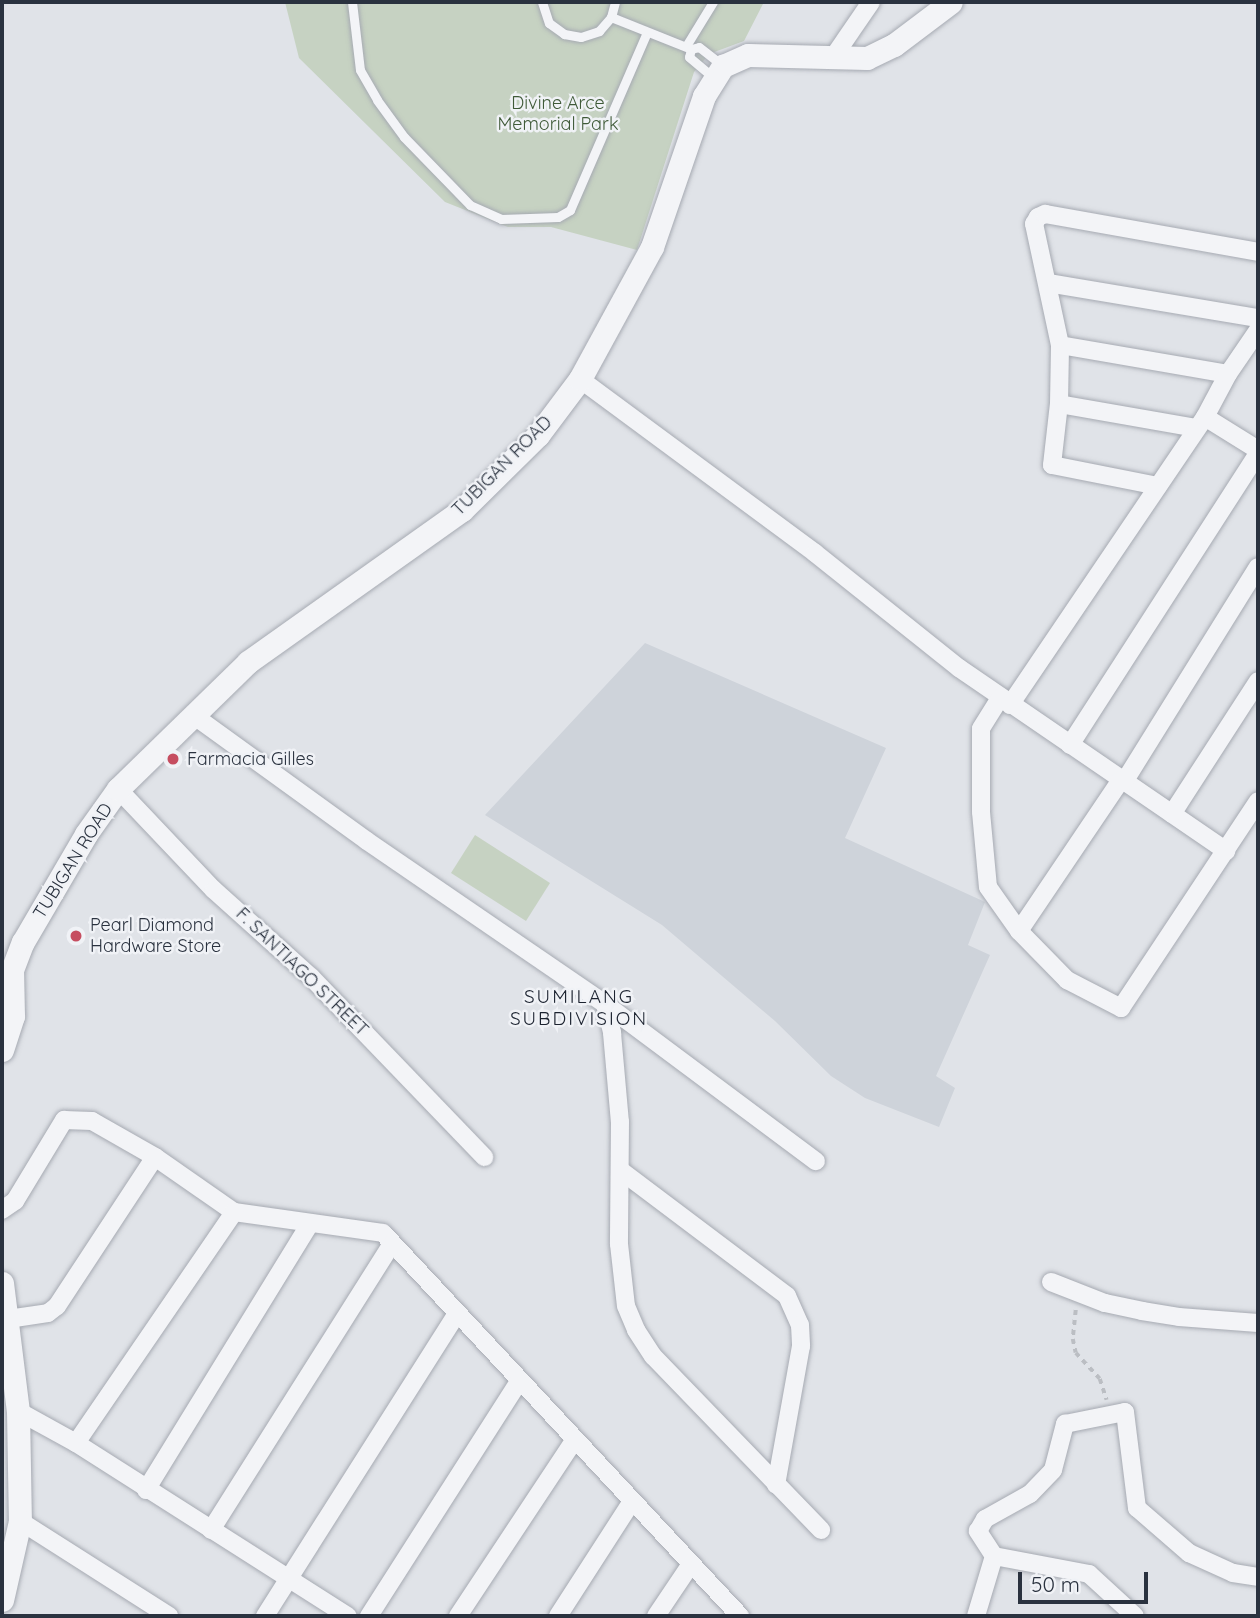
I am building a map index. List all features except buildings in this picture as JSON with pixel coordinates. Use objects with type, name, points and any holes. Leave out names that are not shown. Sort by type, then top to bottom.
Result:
[{"type":"street","points":[[832,58],[871,2]]},
{"type":"street","points":[[718,72],[748,55],[867,58],[882,52],[951,2]]},
{"type":"street","name":"TUBIGAN ROAD","points":[[2,1050],[13,1016],[7,970],[86,834],[118,789],[248,663],[462,510],[538,435],[580,379],[652,247],[697,116],[718,72]]},
{"type":"street","points":[[1158,486],[1052,465],[1059,404],[1060,345],[1034,224],[1038,217],[1045,214],[1258,252]]},
{"type":"street","points":[[1048,283],[1258,318]]},
{"type":"street","points":[[1258,330],[1158,486],[1005,701],[981,729],[981,812],[988,887],[1019,931],[1068,980],[1121,1008],[1258,801]]},
{"type":"street","points":[[1060,345],[1228,374]]},
{"type":"street","points":[[580,379],[816,553],[1005,701],[1226,851]]},
{"type":"street","points":[[1059,404],[1201,422],[1258,452],[1070,745]]},
{"type":"street","points":[[1019,931],[1123,781],[1258,567]]},
{"type":"street","points":[[1172,814],[1258,681]]},
{"type":"street","points":[[193,715],[367,841],[606,1004],[816,1161]]},
{"type":"street","name":"F. SANTIAGO STREET","points":[[118,789],[215,890],[311,977],[484,1157]]},
{"type":"street","points":[[606,1004],[616,1067],[622,1276],[626,1306],[636,1331],[653,1356],[678,1384],[821,1530]]},
{"type":"street","points":[[2,1210],[15,1201],[64,1120],[92,1121],[155,1157],[234,1212],[383,1233],[740,1616]]},
{"type":"street","points":[[8,1319],[48,1313],[57,1306],[155,1157]]},
{"type":"street","points":[[620,1171],[787,1296],[800,1325],[801,1346],[776,1485]]},
{"type":"street","points":[[76,1443],[234,1212]]},
{"type":"street","points":[[146,1490],[310,1223]]},
{"type":"street","points":[[211,1530],[393,1244]]},
{"type":"street","points":[[1051,1282],[1078,1294],[1179,1317],[1258,1323]]},
{"type":"street","points":[[2,1283],[18,1411],[20,1521],[2,1600]]},
{"type":"street","points":[[265,1616],[457,1312]]},
{"type":"street","points":[[369,1616],[520,1380]]},
{"type":"street","points":[[18,1411],[76,1443],[348,1616]]},
{"type":"street","points":[[1135,1616],[1089,1574],[994,1556],[978,1531],[985,1519],[1030,1494],[1053,1470],[1065,1424],[1125,1412],[1136,1508],[1189,1553],[1233,1573],[1258,1577]]},
{"type":"street","points":[[458,1616],[575,1439]]},
{"type":"street","points":[[558,1616],[632,1501]]},
{"type":"street","points":[[20,1521],[169,1616]]},
{"type":"street","points":[[976,1616],[994,1556]]},
{"type":"street","points":[[656,1616],[691,1564]]},
{"type":"street","points":[[2,1610],[3,1616]]},
{"type":"lane","points":[[352,2],[360,70],[377,100],[404,137],[470,205],[501,219],[558,217],[570,210],[647,32]]},
{"type":"lane","points":[[542,2],[549,23],[564,34],[582,37],[598,31],[611,17],[615,2]]},
{"type":"lane","points":[[713,2],[689,47],[689,57],[718,72]]},
{"type":"lane","points":[[611,17],[689,47],[699,47],[718,72]]},
{"type":"path","points":[[1078,1294],[1074,1322],[1076,1353],[1100,1379],[1109,1414]]},
{"type":"shaded area","points":[[645,643],[886,748],[845,838],[985,902],[968,945],[990,955],[936,1076],[955,1088],[939,1127],[865,1098],[831,1076],[775,1021],[662,925],[485,815]]},
{"type":"green space","name":"Divine Arce Memorial Park","points":[[285,2],[764,2],[744,41],[709,54],[694,72],[637,250],[551,227],[508,227],[445,202],[299,58]]},
{"type":"green space","points":[[475,835],[550,883],[526,921],[451,873]]},
{"type":"place","name":"Farmacia Gilles","points":[[173,759]]},
{"type":"place","name":"Pearl Diamond Hardware Store","points":[[76,936]]},
{"type":"district","name":"SUMILANG SUBDIVISION","points":[[579,1008]]}]
